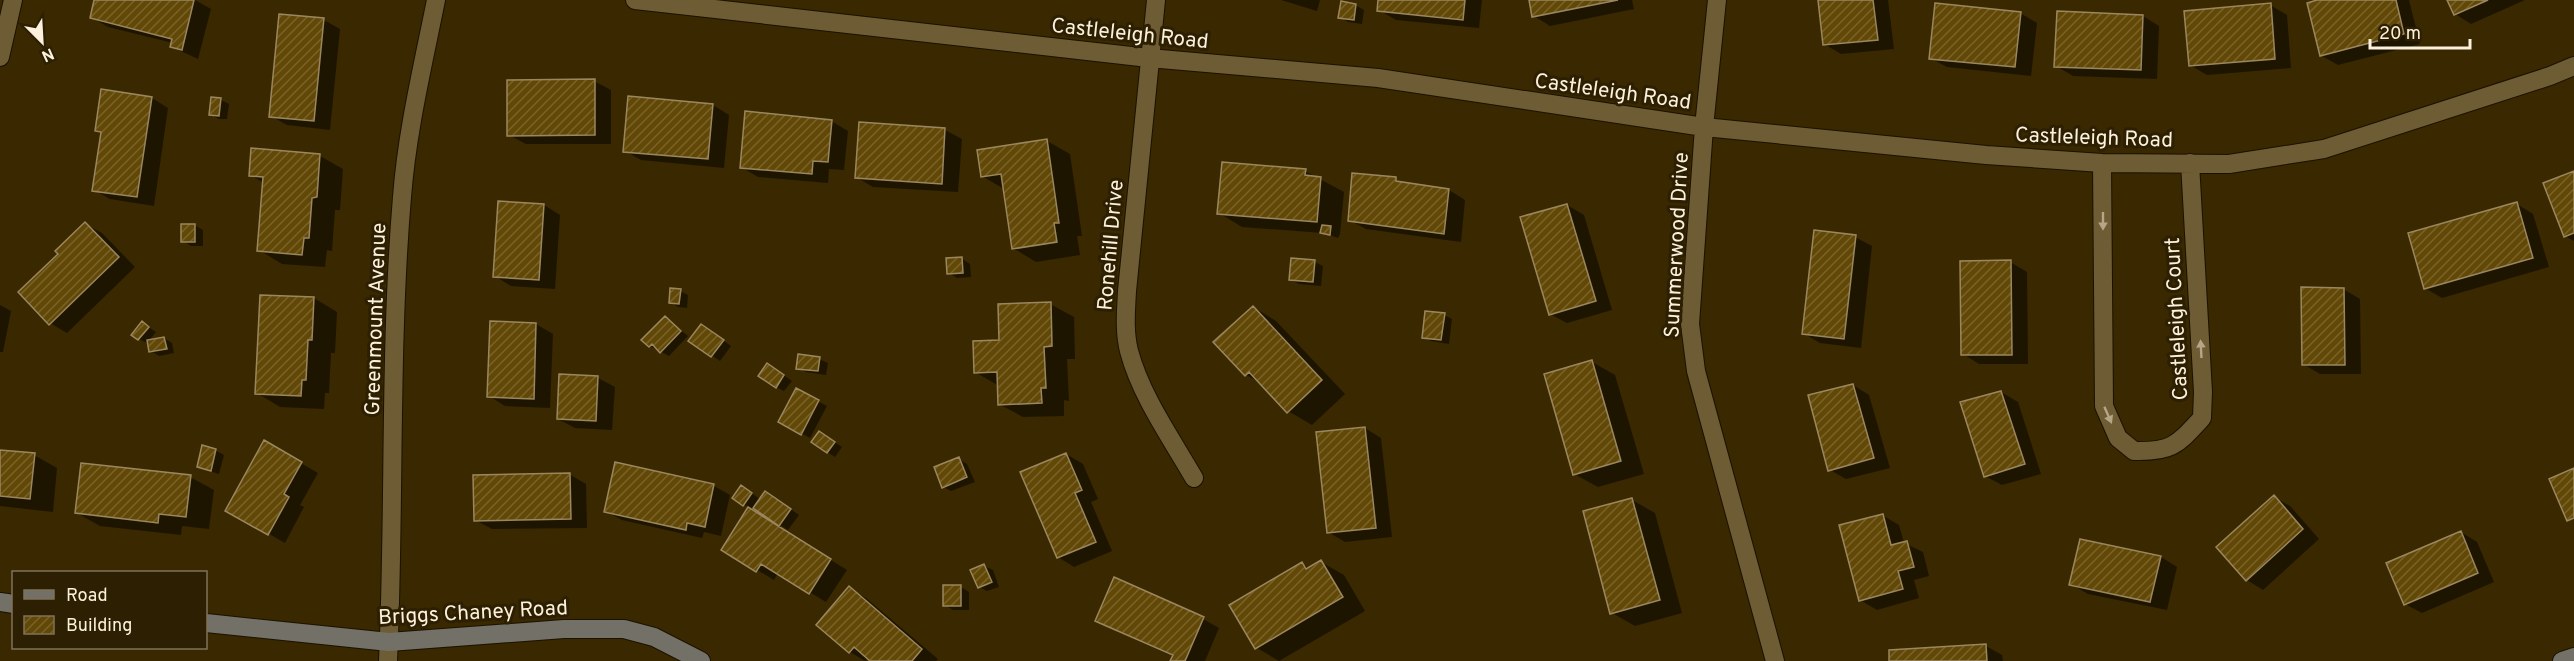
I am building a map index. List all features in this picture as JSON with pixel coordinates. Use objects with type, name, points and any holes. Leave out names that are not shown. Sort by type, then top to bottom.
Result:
[{"type":"main road","name":"Briggs Chaney Road","points":[[207,623],[389,642],[564,629],[624,629],[654,637],[701,661]]},
{"type":"main road","points":[[2562,661],[2574,657]]},
{"type":"street","points":[[0,57],[13,0]]},
{"type":"street","name":"Greenmount Avenue","points":[[388,661],[396,308],[402,196],[412,123],[436,0]]},
{"type":"street","name":"Castleleigh Road","points":[[635,0],[1149,58],[1378,78],[1704,127],[1986,155],[2102,163],[2229,164],[2324,149],[2550,76],[2574,66]]},
{"type":"street","name":"Ronehill Drive","points":[[1155,0],[1127,291],[1126,330],[1129,350],[1139,381],[1194,478]]},
{"type":"street","name":"Summerwood Drive","points":[[1717,0],[1704,127],[1690,324],[1696,371],[1775,661]]},
{"type":"street","name":"Castleleigh Court","points":[[2102,163],[2104,406],[2118,438],[2134,451],[2152,452],[2178,444],[2202,418],[2203,392],[2190,163]]},
{"type":"building","points":[[94,0],[194,0],[182,50],[170,47],[172,39],[90,18]]},
{"type":"building","points":[[1378,0],[1465,0],[1463,20],[1377,11]]},
{"type":"building","points":[[1529,0],[1618,0],[1532,17]]},
{"type":"building","points":[[1818,0],[1873,0],[1878,40],[1823,45]]},
{"type":"building","points":[[2317,0],[2396,0],[2404,34],[2320,56],[2307,3]]},
{"type":"building","points":[[2447,0],[2488,0],[2454,15]]},
{"type":"building","points":[[1341,1],[1356,4],[1354,20],[1338,18]]},
{"type":"building","points":[[1935,3],[2021,12],[2015,67],[1929,59]]},
{"type":"building","points":[[2271,3],[2275,59],[2189,66],[2184,11]]},
{"type":"building","points":[[2057,11],[2143,15],[2141,70],[2054,67]]},
{"type":"building","points":[[279,14],[324,18],[314,121],[269,117]]},
{"type":"building","points":[[595,79],[595,135],[507,136],[507,80]]},
{"type":"building","points":[[101,89],[152,97],[137,197],[92,191],[101,132],[95,131]]},
{"type":"building","points":[[628,96],[713,104],[708,159],[623,152]]},
{"type":"building","points":[[211,97],[221,98],[219,116],[209,115]]},
{"type":"building","points":[[745,111],[832,120],[828,162],[813,161],[812,174],[740,168]]},
{"type":"building","points":[[859,122],[945,128],[942,184],[855,178]]},
{"type":"building","points":[[1047,139],[1059,223],[1054,223],[1057,242],[1012,249],[1001,174],[981,177],[977,150]]},
{"type":"building","points":[[251,148],[320,154],[317,197],[312,198],[309,238],[304,238],[302,255],[257,251],[263,177],[249,176]]},
{"type":"building","points":[[1222,162],[1306,169],[1305,175],[1321,177],[1317,222],[1217,214]]},
{"type":"building","points":[[2574,171],[2574,233],[2564,237],[2543,183]]},
{"type":"building","points":[[1352,173],[1396,177],[1396,181],[1449,189],[1444,234],[1348,221]]},
{"type":"building","points":[[498,201],[544,204],[539,280],[493,277]]},
{"type":"building","points":[[2517,202],[2533,258],[2424,289],[2408,233]]},
{"type":"building","points":[[1567,204],[1596,301],[1549,315],[1520,217]]},
{"type":"building","points":[[85,222],[119,257],[49,325],[18,292],[58,254],[55,251]]},
{"type":"building","points":[[181,224],[195,224],[195,242],[181,242]]},
{"type":"building","points":[[1322,225],[1331,226],[1330,235],[1320,233]]},
{"type":"building","points":[[1814,230],[1856,235],[1844,339],[1802,334]]},
{"type":"building","points":[[962,257],[963,273],[947,274],[946,258]]},
{"type":"building","points":[[1291,258],[1315,260],[1313,282],[1289,280]]},
{"type":"building","points":[[2011,260],[2012,355],[1961,355],[1960,261]]},
{"type":"building","points":[[2301,287],[2344,288],[2345,365],[2302,365]]},
{"type":"building","points":[[670,288],[681,289],[679,304],[669,303]]},
{"type":"building","points":[[260,295],[314,297],[312,340],[308,340],[306,380],[302,380],[301,396],[255,394]]},
{"type":"building","points":[[1051,302],[1052,346],[1044,347],[1046,388],[1041,388],[1042,403],[998,405],[997,372],[974,373],[973,341],[999,340],[998,304]]},
{"type":"building","points":[[1253,306],[1322,380],[1287,413],[1249,372],[1245,376],[1213,342]]},
{"type":"building","points":[[1425,311],[1445,313],[1441,340],[1422,338]]},
{"type":"building","points":[[665,316],[681,331],[660,353],[652,344],[649,347],[641,340]]},
{"type":"building","points":[[142,321],[149,327],[138,340],[131,335]]},
{"type":"building","points":[[490,321],[536,323],[534,399],[487,397]]},
{"type":"building","points":[[701,324],[724,340],[711,357],[688,341]]},
{"type":"building","points":[[164,337],[167,349],[149,352],[147,340]]},
{"type":"building","points":[[798,354],[820,357],[818,371],[796,369]]},
{"type":"building","points":[[1592,360],[1621,461],[1573,475],[1544,374]]},
{"type":"building","points":[[767,363],[784,375],[776,388],[758,376]]},
{"type":"building","points":[[559,374],[598,376],[596,421],[557,419]]},
{"type":"building","points":[[1853,384],[1874,458],[1828,471],[1808,395]]},
{"type":"building","points":[[796,388],[819,400],[801,435],[778,422]]},
{"type":"building","points":[[2001,391],[2025,464],[1984,477],[1960,402]]},
{"type":"building","points":[[1365,427],[1376,528],[1327,533],[1316,432]]},
{"type":"building","points":[[819,431],[835,442],[827,453],[811,442]]},
{"type":"building","points":[[264,440],[302,462],[284,494],[289,497],[268,535],[225,511]]},
{"type":"building","points":[[202,445],[216,449],[211,471],[197,467]]},
{"type":"building","points":[[0,450],[35,453],[30,499],[0,496]]},
{"type":"building","points":[[1066,453],[1082,490],[1075,493],[1096,542],[1057,558],[1020,472]]},
{"type":"building","points":[[959,457],[967,477],[942,488],[934,467]]},
{"type":"building","points":[[615,462],[714,484],[705,527],[687,523],[686,530],[604,512]]},
{"type":"building","points":[[81,463],[191,475],[186,517],[159,514],[158,523],[75,513]]},
{"type":"building","points":[[2574,468],[2574,518],[2567,521],[2549,479]]},
{"type":"building","points":[[570,473],[571,519],[474,521],[473,475]]},
{"type":"building","points":[[741,485],[752,493],[743,506],[732,498]]},
{"type":"building","points":[[765,491],[791,509],[779,526],[753,508]]},
{"type":"building","points":[[2274,495],[2303,529],[2246,581],[2216,547]]},
{"type":"building","points":[[1632,498],[1660,600],[1610,614],[1583,511]]},
{"type":"building","points":[[748,507],[831,559],[809,594],[761,564],[756,572],[721,550]]},
{"type":"building","points":[[1883,514],[1891,545],[1907,541],[1914,567],[1898,571],[1903,589],[1859,601],[1839,525]]},
{"type":"building","points":[[2461,531],[2478,573],[2404,605],[2386,563]]},
{"type":"building","points":[[2080,539],[2161,556],[2150,602],[2069,585]]},
{"type":"building","points":[[1321,560],[1343,597],[1255,649],[1229,605],[1302,562],[1306,569]]},
{"type":"building","points":[[984,564],[992,582],[978,588],[970,570]]},
{"type":"building","points":[[1114,577],[1204,617],[1185,661],[1170,661],[1173,655],[1095,621]]},
{"type":"building","points":[[943,585],[961,585],[961,606],[943,606]]},
{"type":"building","points":[[849,586],[922,649],[912,661],[870,661],[854,647],[849,653],[816,625]]},
{"type":"building","points":[[1986,644],[1987,661],[1889,661],[1889,650]]}]
